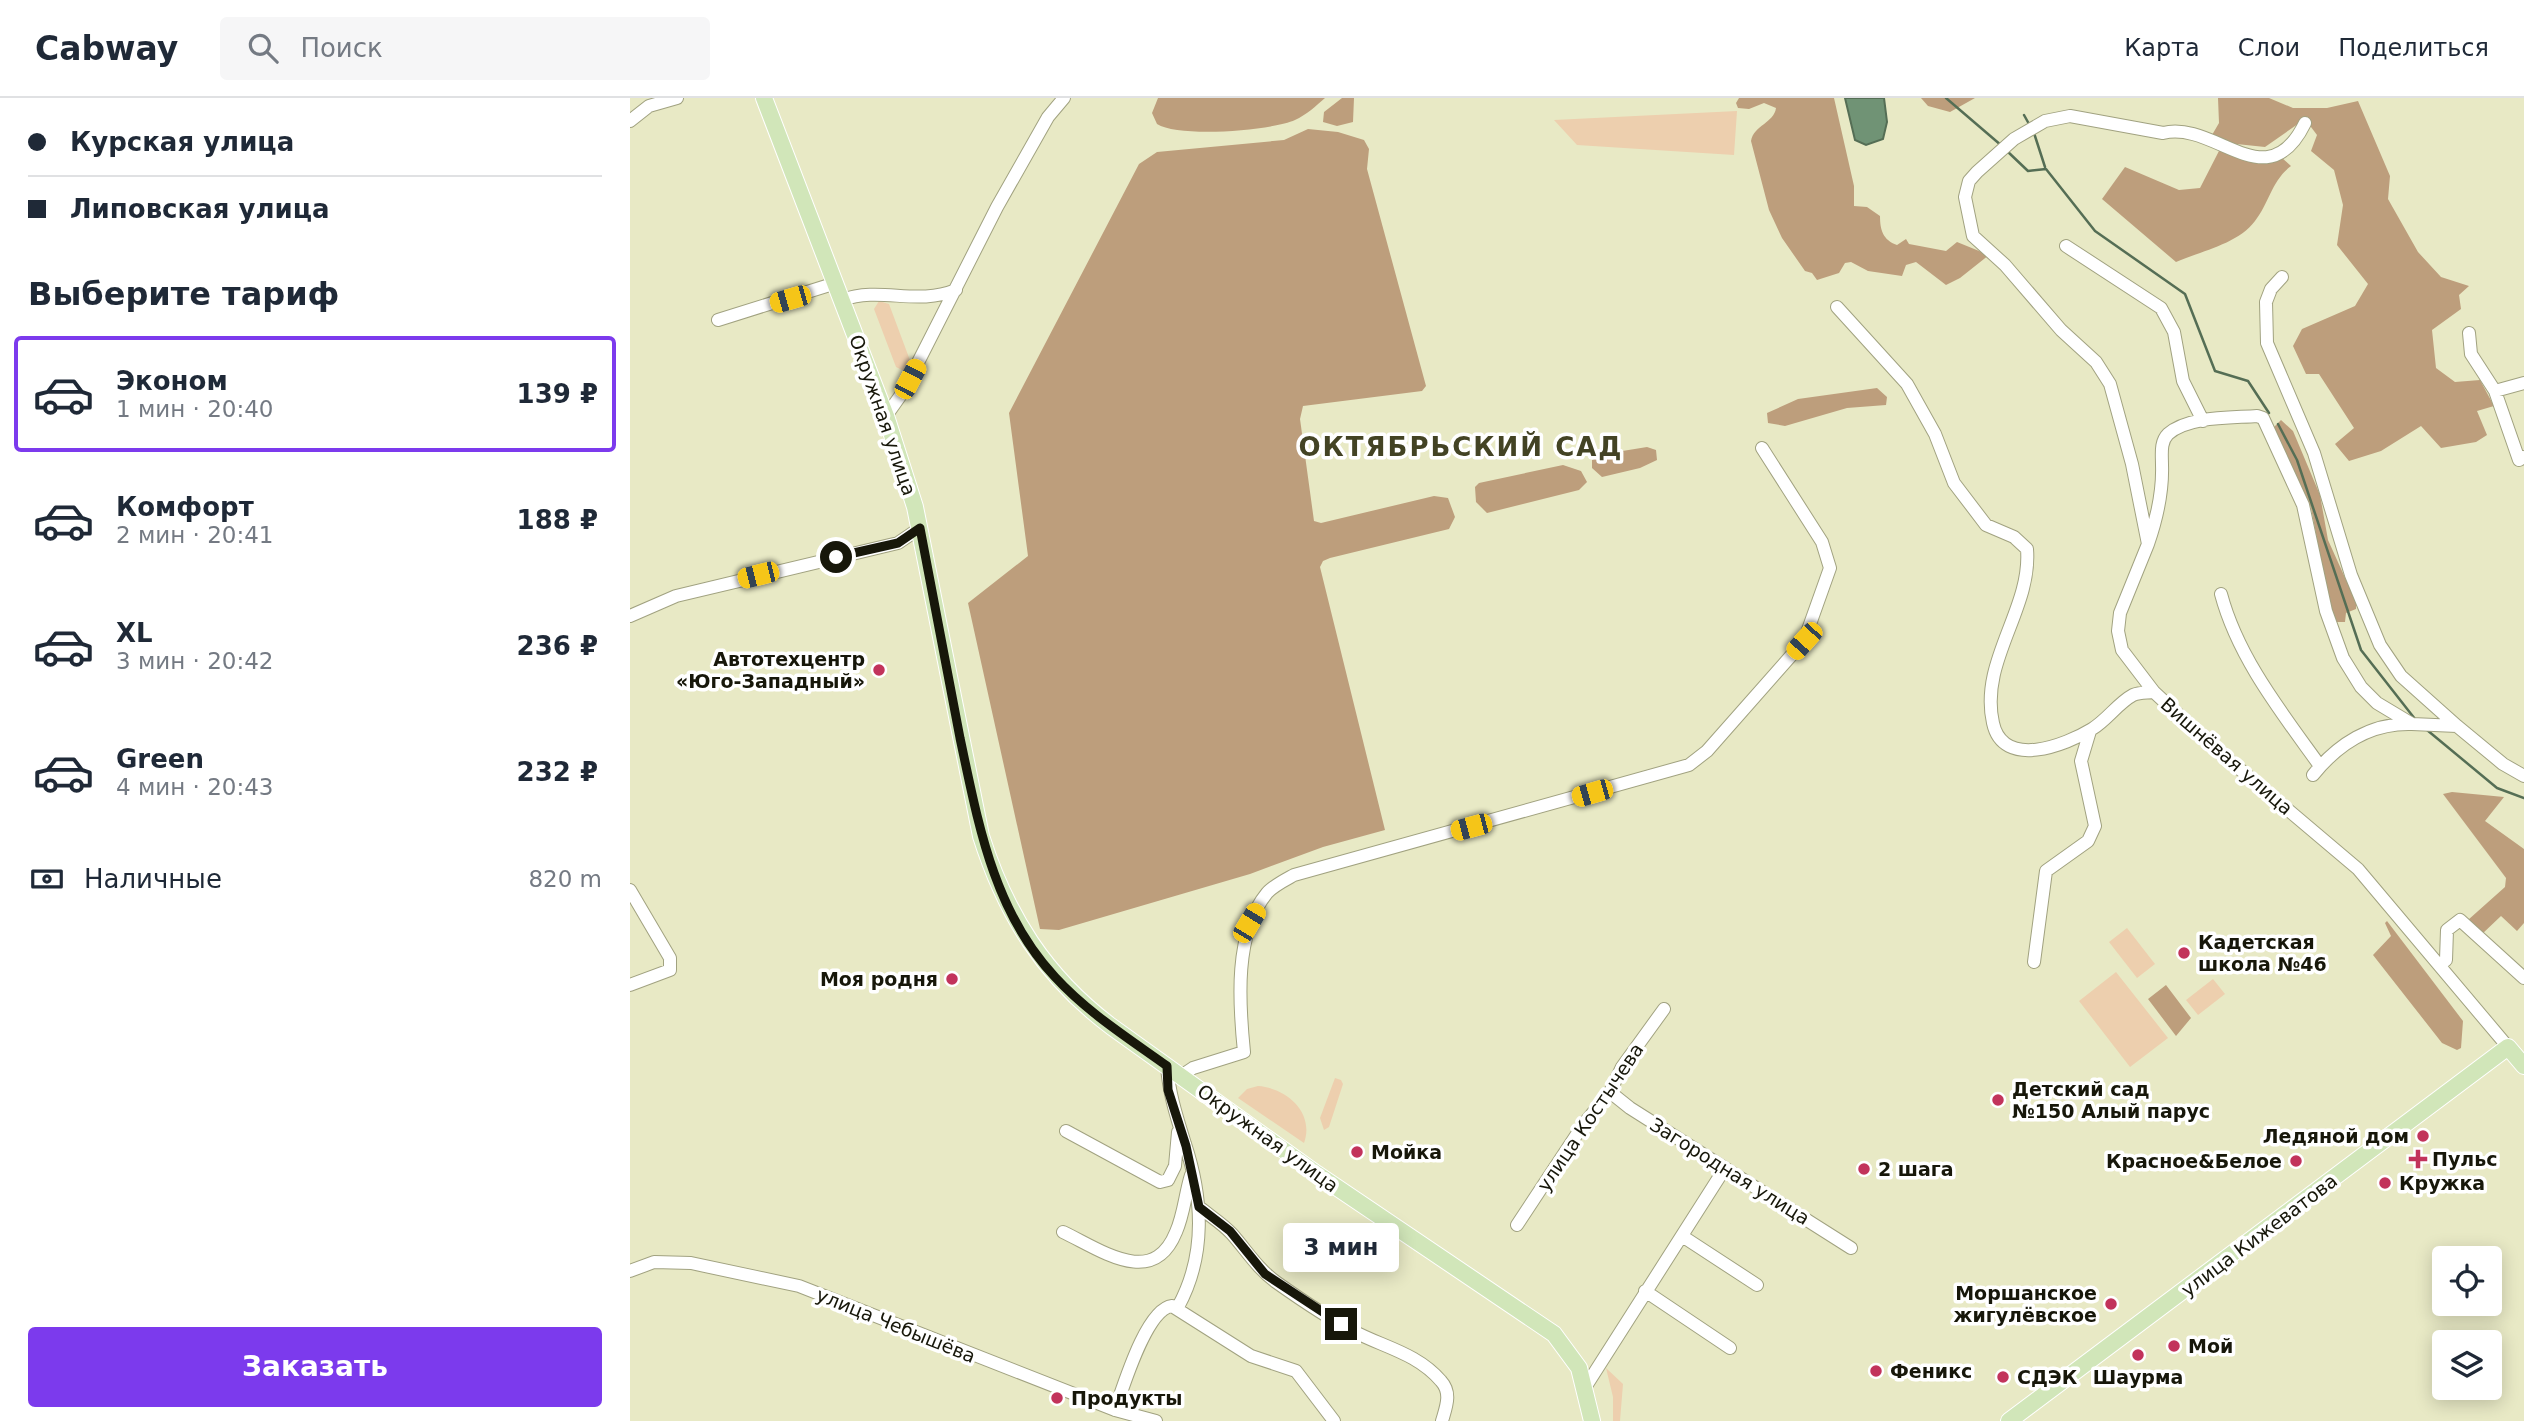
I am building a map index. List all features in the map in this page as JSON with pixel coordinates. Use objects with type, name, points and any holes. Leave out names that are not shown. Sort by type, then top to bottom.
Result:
[{"type":"main road","name":"Окружная улица","points":[[764,98],[886,416],[920,528],[981,836],[999,887],[1028,943],[1054,976],[1087,1008],[1340,1190],[1554,1334],[1574,1357],[1586,1386],[1592,1421]]},
{"type":"main road","name":"Вишнёвая улица","points":[[2508,1047],[2524,1066]]},
{"type":"main road","name":"улица Кижеватова","points":[[2009,1421],[2508,1047]]},
{"type":"street","points":[[630,121],[649,106],[677,98]]},
{"type":"street","points":[[886,416],[937,326],[997,206],[1048,117],[1064,98]]},
{"type":"street","points":[[2148,544],[2132,464],[2110,384],[2096,362],[2061,330],[2005,265],[1973,236],[1966,213],[1969,181],[2014,139],[2045,121],[2070,116],[2163,133],[2173,130],[2205,136],[2245,157],[2266,158],[2298,138],[2305,124]]},
{"type":"street","points":[[2066,246],[2161,308],[2174,332],[2183,381],[2203,421],[2257,416],[2268,423],[2303,505],[2326,611],[2343,658],[2368,696],[2412,724]]},
{"type":"street","points":[[2282,277],[2271,289],[2266,302],[2267,343],[2326,486],[2351,575],[2380,645],[2401,676],[2503,764],[2524,776]]},
{"type":"street","points":[[718,320],[836,283]]},
{"type":"street","points":[[842,300],[865,293],[920,299],[956,290]]},
{"type":"street","points":[[920,299],[932,305],[937,314],[937,326]]},
{"type":"street","points":[[1837,307],[1907,384],[1935,434],[1954,483],[1986,525],[2014,537],[2027,549],[2024,585],[1995,664],[1990,710],[2000,739],[2015,749],[2034,752],[2090,731],[2130,696],[2154,692]]},
{"type":"street","points":[[2469,333],[2471,354],[2496,391],[2521,459]]},
{"type":"street","points":[[2496,391],[2524,383]]},
{"type":"street","name":"Вишнёвая улица","points":[[2203,421],[2176,429],[2166,436],[2162,447],[2160,501],[2148,544],[2120,613],[2118,631],[2122,650],[2154,692],[2306,827],[2358,869],[2508,1047]]},
{"type":"street","points":[[1181,1076],[1193,1068],[1244,1052],[1242,967],[1249,923],[1268,892],[1294,875],[1689,765],[1707,751],[1804,641],[1830,568],[1822,542],[1762,448]]},
{"type":"street","points":[[630,616],[676,596],[898,543],[920,528]]},
{"type":"street","points":[[2221,594],[2229,624],[2241,649],[2316,770],[2369,729],[2381,725],[2457,726]]},
{"type":"street","points":[[2034,962],[2046,872],[2088,841],[2095,826],[2081,761],[2090,731]]},
{"type":"street","points":[[630,890],[670,958],[670,970],[630,985]]},
{"type":"street","points":[[2439,965],[2446,960],[2447,930],[2460,920],[2524,978]]},
{"type":"street","name":"улица Костычева","points":[[1517,1225],[1664,1009]]},
{"type":"street","points":[[1167,1066],[1168,1090],[1186,1146],[1199,1207],[1199,1245],[1191,1279],[1178,1307]]},
{"type":"street","name":"Загородная улица","points":[[1610,1092],[1630,1108],[1851,1248]]},
{"type":"street","points":[[1066,1131],[1160,1182],[1168,1180],[1175,1166],[1178,1125]]},
{"type":"street","points":[[1586,1386],[1726,1168]]},
{"type":"street","points":[[1063,1232],[1128,1260],[1146,1264],[1154,1261],[1163,1255],[1177,1230],[1191,1174]]},
{"type":"street","points":[[1199,1207],[1230,1231],[1256,1265],[1277,1283],[1355,1332],[1389,1345],[1418,1361],[1437,1377],[1447,1389],[1448,1396],[1442,1421]]},
{"type":"street","points":[[1682,1236],[1757,1285]]},
{"type":"street","name":"улица Чебышёва","points":[[630,1271],[654,1262],[691,1263],[799,1286],[1115,1410],[1156,1421]]},
{"type":"street","points":[[1645,1291],[1730,1348]]},
{"type":"street","points":[[1115,1410],[1136,1348],[1163,1308],[1178,1307],[1251,1356],[1296,1371],[1334,1421]]},
{"type":"shaded area","points":[[1158,98],[1325,98],[1303,116],[1283,124],[1246,130],[1204,132],[1184,131],[1157,124],[1152,113]]},
{"type":"shaded area","points":[[1342,98],[1354,98],[1353,122],[1337,126],[1323,122],[1324,112]]},
{"type":"shaded area","points":[[1739,98],[1834,98],[1854,186],[1854,206],[1867,207],[1880,216],[1883,234],[1897,245],[1906,239],[1909,244],[1946,251],[1957,242],[1989,255],[1960,278],[1946,285],[1916,262],[1906,265],[1902,276],[1868,271],[1851,262],[1845,263],[1839,273],[1817,280],[1812,273],[1805,271],[1782,238],[1769,210],[1751,141],[1756,131],[1772,117],[1776,108],[1764,103],[1749,109],[1738,108],[1736,103]]},
{"type":"shaded area","points":[[1845,98],[1884,98],[1887,122],[1883,139],[1866,145],[1855,140]]},
{"type":"shaded area","points":[[1921,98],[1975,98],[1950,112],[1928,106]]},
{"type":"shaded area","points":[[2218,98],[2269,98],[2293,108],[2327,108],[2358,101],[2390,176],[2388,199],[2418,252],[2441,277],[2469,286],[2459,295],[2461,309],[2432,330],[2436,368],[2455,382],[2480,380],[2494,406],[2477,411],[2487,435],[2476,442],[2441,448],[2421,426],[2381,451],[2349,461],[2335,444],[2354,428],[2319,374],[2306,374],[2293,346],[2302,329],[2355,306],[2368,284],[2337,245],[2343,205],[2334,170],[2311,151],[2317,135],[2305,119],[2265,147],[2227,143],[2212,135],[2219,123]]},
{"type":"shaded area","points":[[1737,111],[1734,155],[1577,145],[1554,120]]},
{"type":"shaded area","points":[[1308,129],[1338,132],[1364,140],[1369,149],[1367,169],[1426,386],[1422,391],[1303,406],[1300,419],[1314,521],[1321,523],[1434,496],[1448,498],[1455,517],[1449,529],[1330,558],[1323,561],[1320,567],[1385,830],[1323,847],[1250,874],[1059,930],[1040,929],[968,603],[1028,556],[1009,413],[1139,164],[1157,152],[1284,140]]},
{"type":"shaded area","points":[[2220,149],[2255,160],[2282,158],[2291,166],[2279,178],[2260,214],[2248,229],[2218,246],[2176,262],[2102,199],[2125,167],[2179,190],[2200,188]]},
{"type":"shaded area","points":[[879,301],[889,304],[911,363],[906,372],[896,367],[874,309]]},
{"type":"shaded area","points":[[1877,388],[1887,397],[1886,405],[1847,408],[1785,426],[1768,423],[1767,413],[1798,399]]},
{"type":"shaded area","points":[[2281,420],[2293,431],[2320,495],[2328,540],[2356,602],[2356,609],[2346,613],[2345,622],[2336,622],[2330,607],[2311,508],[2274,427]]},
{"type":"shaded area","points":[[1647,447],[1656,450],[1657,460],[1640,468],[1602,477],[1592,468],[1592,460],[1604,454]]},
{"type":"shaded area","points":[[1563,465],[1581,471],[1587,482],[1579,490],[1487,513],[1476,502],[1475,487],[1479,483]]},
{"type":"shaded area","points":[[2452,792],[2504,797],[2485,821],[2524,849],[2524,923],[2517,931],[2501,916],[2481,935],[2468,920],[2505,887],[2506,878],[2443,794]]},
{"type":"shaded area","points":[[2387,921],[2463,1021],[2461,1048],[2457,1050],[2442,1043],[2373,955],[2391,936],[2385,923]]},
{"type":"shaded area","points":[[2127,928],[2155,964],[2137,978],[2109,942]]},
{"type":"shaded area","points":[[2116,972],[2168,1038],[2130,1067],[2079,1001]]},
{"type":"shaded area","points":[[2213,979],[2225,994],[2198,1015],[2186,1000]]},
{"type":"shaded area","points":[[2166,985],[2191,1018],[2176,1036],[2148,999]]},
{"type":"shaded area","points":[[1335,1078],[1343,1084],[1329,1127],[1324,1130],[1320,1118]]},
{"type":"shaded area","points":[[1258,1086],[1279,1091],[1296,1104],[1305,1121],[1304,1143],[1238,1098],[1247,1089]]},
{"type":"shaded area","points":[[1606,1368],[1623,1384],[1620,1421],[1613,1421],[1613,1397]]},
{"type":"waterway","points":[[1946,98],[2002,146]]},
{"type":"waterway","points":[[2024,115],[2029,124]]},
{"type":"waterway","points":[[2034,133],[2045,167]]},
{"type":"waterway","points":[[2007,151],[2028,171],[2046,169],[2095,231],[2185,294],[2215,371],[2248,381],[2269,413]]},
{"type":"waterway","points":[[2278,424],[2297,460],[2361,650],[2415,719]]},
{"type":"waterway","points":[[2427,730],[2497,788],[2524,798]]},
{"type":"place","name":"Автотехцентр «Юго-Западный»","points":[[879,670]]},
{"type":"place","name":"Кадетская школа №46","points":[[2184,953]]},
{"type":"place","name":"Моя родня","points":[[952,979]]},
{"type":"place","name":"Детский сад №150 Алый парус","points":[[1998,1100]]},
{"type":"place","name":"Ледяной дом","points":[[2423,1136]]},
{"type":"place","name":"Мойка","points":[[1357,1152]]},
{"type":"place","name":"Пульс","points":[[2418,1159]]},
{"type":"place","name":"Красное&Белое","points":[[2296,1161]]},
{"type":"place","name":"2 шага","points":[[1864,1169]]},
{"type":"place","name":"Кружка","points":[[2385,1183]]},
{"type":"place","name":"Моршанское жигулёвское","points":[[2111,1304]]},
{"type":"place","name":"Мой","points":[[2174,1346]]},
{"type":"place","name":"Шаурма","points":[[2138,1355]]},
{"type":"place","name":"Феникс","points":[[1876,1371]]},
{"type":"place","name":"СДЭК","points":[[2003,1377]]},
{"type":"place","name":"Продукты","points":[[1057,1398]]},
{"type":"district","name":"ОКТЯБРЬСКИЙ САД","points":[[1461,447]]},
{"type":"route","points":[[836,557],[898,543],[920,528],[981,836],[994,876],[1008,906],[1028,943],[1054,976],[1087,1008],[1167,1066],[1168,1090],[1186,1146],[1199,1207],[1230,1231],[1265,1274],[1341,1324]]}]
